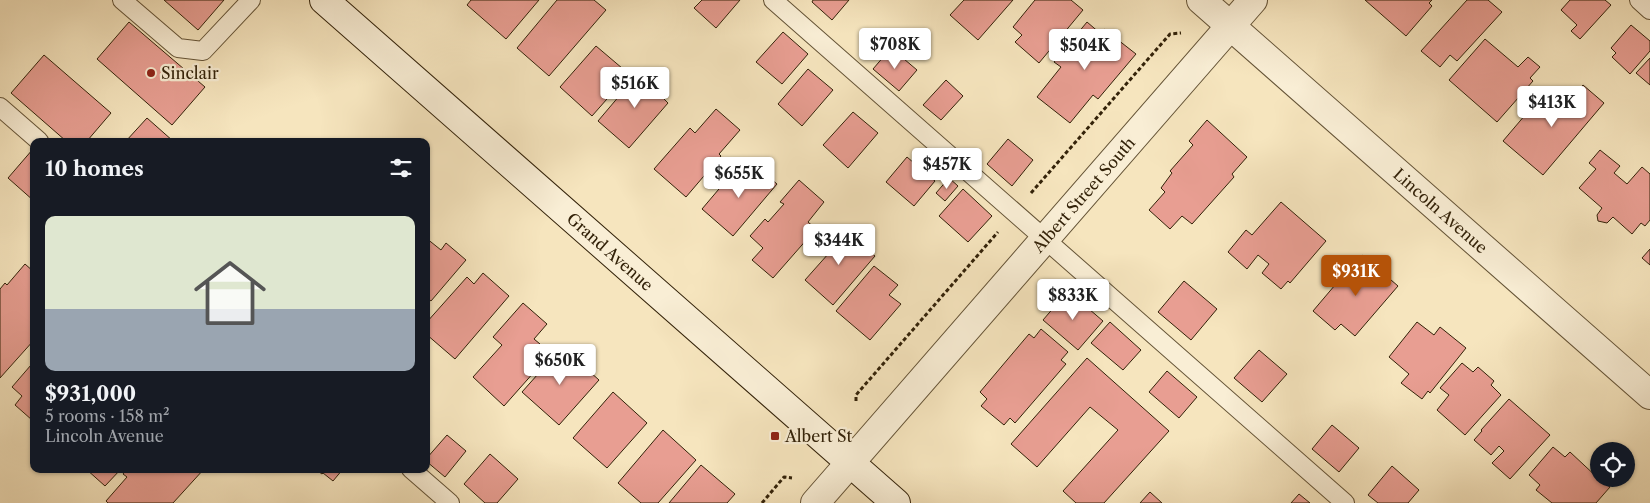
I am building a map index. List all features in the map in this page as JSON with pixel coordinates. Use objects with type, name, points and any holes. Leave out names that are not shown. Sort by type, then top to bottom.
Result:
[{"type":"street","name":"Grand Avenue","points":[[324,0],[896,503]]},
{"type":"street","name":"Lincoln Avenue","points":[[1201,0],[1650,395]]},
{"type":"street","name":"Albert Street South","points":[[815,503],[1254,0]]},
{"type":"lane","points":[[122,0],[178,48],[203,51],[251,0]]},
{"type":"lane","points":[[773,0],[1345,503]]},
{"type":"lane","points":[[1639,0],[1650,10]]},
{"type":"lane","points":[[0,107],[35,138]]},
{"type":"lane","points":[[416,473],[450,503]]},
{"type":"path","points":[[762,503],[784,477],[792,478]]},
{"type":"building","points":[[164,0],[224,0],[198,30]]},
{"type":"building","points":[[471,0],[539,0],[506,39],[467,5]]},
{"type":"building","points":[[557,0],[594,0],[606,10],[549,76],[517,48]]},
{"type":"building","points":[[702,0],[740,0],[716,28],[694,8]]},
{"type":"building","points":[[813,0],[849,0],[832,20],[812,2]]},
{"type":"building","points":[[964,0],[1013,0],[978,40],[950,15]]},
{"type":"building","points":[[1035,0],[1071,0],[1083,10],[1039,63],[1015,42],[1022,35],[1013,27]]},
{"type":"building","points":[[1365,0],[1432,0],[1429,3],[1432,6],[1406,36]]},
{"type":"building","points":[[1467,0],[1488,0],[1502,12],[1457,61],[1450,55],[1440,67],[1421,51]]},
{"type":"building","points":[[1570,0],[1605,0],[1611,5],[1580,39],[1571,31],[1577,25],[1561,10]]},
{"type":"building","name":"Sinclair","points":[[129,22],[205,87],[172,125],[97,59]]},
{"type":"building","points":[[1087,22],[1101,34],[1104,29],[1136,54],[1098,99],[1093,95],[1070,123],[1037,97],[1061,67],[1054,62]]},
{"type":"building","points":[[1631,25],[1650,41],[1650,51],[1630,74],[1612,57],[1616,53],[1611,48]]},
{"type":"building","points":[[783,32],[808,54],[782,84],[756,62]]},
{"type":"building","points":[[1485,39],[1518,67],[1528,57],[1540,67],[1530,78],[1533,81],[1497,122],[1449,80]]},
{"type":"building","points":[[596,46],[629,74],[592,116],[560,87]]},
{"type":"building","points":[[891,48],[917,70],[899,91],[873,69]]},
{"type":"building","points":[[44,55],[111,113],[90,138],[63,138],[11,93]]},
{"type":"building","points":[[1650,58],[1650,85],[1636,73]]},
{"type":"building","points":[[808,69],[833,90],[802,126],[778,104]]},
{"type":"building","points":[[646,72],[666,90],[661,96],[668,103],[629,148],[598,121],[637,75],[640,78]]},
{"type":"building","points":[[946,80],[963,96],[941,120],[923,105]]},
{"type":"building","points":[[1583,85],[1604,103],[1543,175],[1503,141],[1543,94],[1562,110]]},
{"type":"building","points":[[716,109],[740,130],[719,154],[721,156],[686,197],[654,169],[690,128],[695,133]]},
{"type":"building","points":[[853,112],[878,133],[848,168],[823,145]]},
{"type":"building","points":[[147,118],[170,138],[129,138]]},
{"type":"building","points":[[1207,120],[1247,157],[1232,174],[1234,177],[1192,224],[1182,216],[1170,229],[1149,210],[1165,192],[1161,188],[1172,173],[1170,171],[1193,145],[1189,141]]},
{"type":"building","points":[[1008,139],[1033,160],[1012,186],[987,164]]},
{"type":"building","points":[[1600,150],[1620,166],[1614,173],[1627,184],[1642,167],[1650,174],[1650,220],[1645,226],[1641,223],[1632,234],[1613,217],[1607,223],[1598,221],[1597,215],[1602,208],[1579,188],[1596,169],[1589,163]]},
{"type":"building","points":[[30,152],[30,197],[8,178]]},
{"type":"building","points":[[907,157],[935,181],[914,206],[886,182]]},
{"type":"building","points":[[741,163],[757,178],[763,172],[777,184],[733,236],[702,209]]},
{"type":"building","points":[[949,178],[958,186],[945,201],[936,193]]},
{"type":"building","points":[[799,180],[824,202],[808,222],[816,229],[773,278],[752,260],[763,248],[750,236],[765,219],[768,222],[784,204],[780,202]]},
{"type":"building","points":[[963,189],[992,216],[968,242],[939,216]]},
{"type":"building","points":[[1281,202],[1326,241],[1290,283],[1288,281],[1281,289],[1262,273],[1269,264],[1258,255],[1247,269],[1228,252],[1246,230],[1252,235]]},
{"type":"building","points":[[839,226],[875,256],[833,305],[805,280],[829,253],[822,247]]},
{"type":"building","points":[[430,241],[441,250],[446,243],[466,260],[431,301]]},
{"type":"building","points":[[1650,249],[1650,265],[1642,258]]},
{"type":"building","points":[[1362,255],[1398,286],[1355,336],[1341,324],[1335,330],[1313,311]]},
{"type":"building","points":[[25,264],[30,268],[30,344],[0,378],[0,289],[5,283],[7,285]]},
{"type":"building","points":[[874,266],[898,285],[889,295],[901,304],[870,340],[836,311]]},
{"type":"building","points":[[483,273],[509,296],[455,359],[430,337],[430,319],[467,277],[474,284]]},
{"type":"building","points":[[1184,281],[1217,309],[1191,340],[1158,312]]},
{"type":"building","points":[[1068,291],[1103,321],[1078,350],[1043,320]]},
{"type":"building","points":[[523,303],[547,324],[534,339],[540,344],[532,352],[543,362],[504,406],[473,377],[502,345],[493,337]]},
{"type":"building","points":[[1110,322],[1141,350],[1123,370],[1091,343]]},
{"type":"building","points":[[1417,322],[1434,335],[1440,327],[1466,348],[1430,393],[1428,391],[1422,399],[1401,383],[1409,374],[1389,357]]},
{"type":"building","points":[[1041,329],[1068,352],[1061,360],[1066,364],[1015,423],[1010,418],[1004,425],[981,406],[987,399],[980,392],[1029,334],[1034,338]]},
{"type":"building","points":[[562,347],[599,380],[559,425],[522,392]]},
{"type":"building","points":[[1259,350],[1287,374],[1262,402],[1234,378]]},
{"type":"building","points":[[1087,358],[1169,431],[1104,503],[1076,503],[1063,491],[1118,430],[1090,407],[1037,467],[1011,444]]},
{"type":"building","points":[[1462,363],[1473,372],[1478,367],[1494,381],[1491,385],[1501,395],[1465,435],[1437,410],[1449,395],[1440,388]]},
{"type":"building","points":[[30,366],[30,418],[15,405],[22,396],[12,387]]},
{"type":"building","points":[[1167,371],[1197,397],[1179,418],[1149,392]]},
{"type":"building","points":[[613,392],[647,423],[607,468],[573,438]]},
{"type":"building","points":[[1509,399],[1550,435],[1510,479],[1492,463],[1504,451],[1499,446],[1491,455],[1474,440]]},
{"type":"building","points":[[1332,425],[1359,448],[1339,472],[1312,449]]},
{"type":"building","points":[[663,430],[696,460],[658,503],[641,503],[618,483]]},
{"type":"building","points":[[447,435],[466,451],[445,477],[430,464],[430,454]]},
{"type":"building","points":[[1553,447],[1565,457],[1570,452],[1590,471],[1590,487],[1610,487],[1596,503],[1552,503],[1536,490],[1540,485],[1529,475]]},
{"type":"building","points":[[490,454],[518,479],[497,503],[485,503],[464,484]]},
{"type":"building","points":[[701,465],[735,494],[727,503],[669,503]]},
{"type":"building","points":[[1392,466],[1419,490],[1408,503],[1378,503],[1368,495]]},
{"type":"building","points":[[90,473],[117,473],[105,486]]},
{"type":"building","points":[[200,473],[173,503],[108,503],[106,501],[127,477],[123,474]]},
{"type":"building","points":[[323,473],[340,473],[333,481]]},
{"type":"building","points":[[1150,492],[1162,503],[1140,503]]},
{"type":"building","points":[[1299,494],[1310,503],[1291,503]]},
{"type":"place","name":"Sinclair","points":[[151,73]]},
{"type":"place","name":"Albert St","points":[[775,436]]}]
